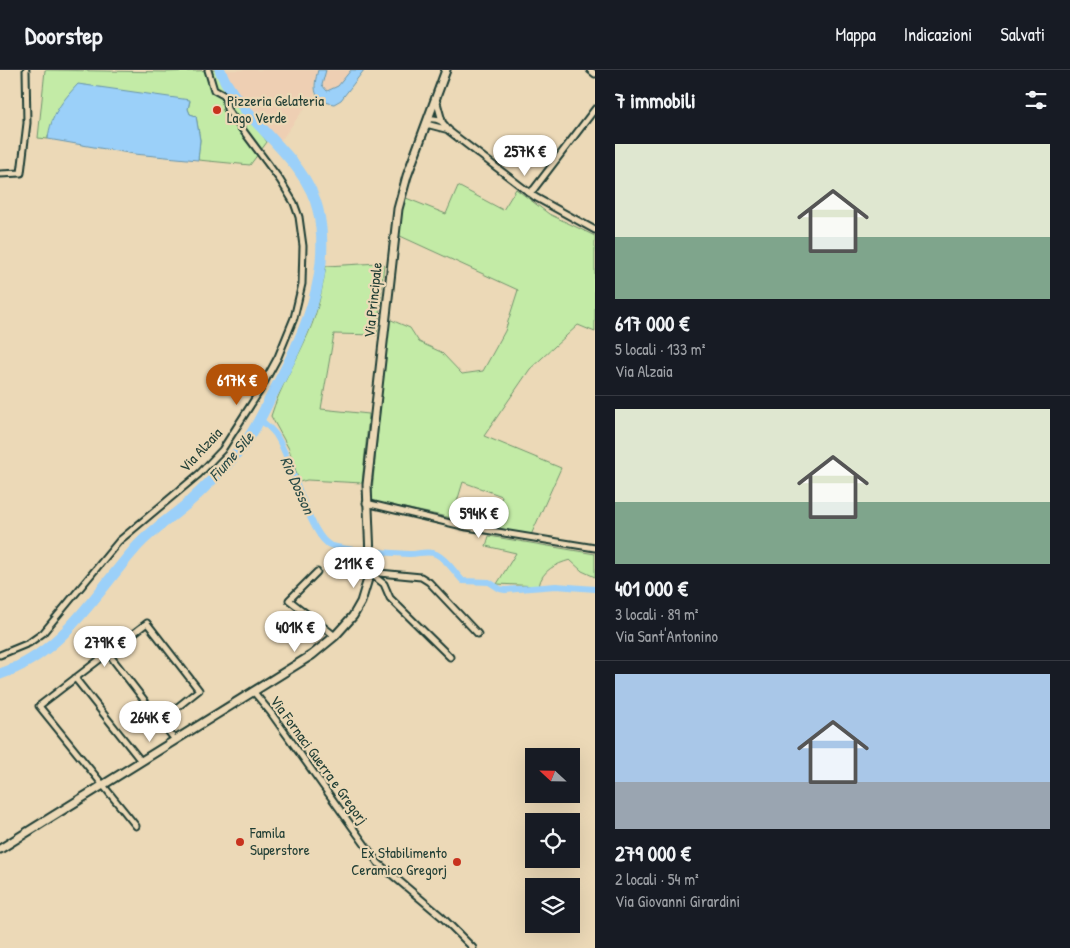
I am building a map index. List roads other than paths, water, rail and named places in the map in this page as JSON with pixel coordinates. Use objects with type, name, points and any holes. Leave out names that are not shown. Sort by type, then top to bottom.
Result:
[{"type":"main road","name":"Via Principale","points":[[0,849],[312,655],[336,636],[357,609],[369,572],[370,556],[366,503],[397,217],[401,194],[446,70]]},
{"type":"street","points":[[0,174],[21,173],[27,123],[26,70]]},
{"type":"street","name":"Via Alzaia","points":[[0,655],[29,643],[43,633],[119,541],[199,474],[222,450],[259,392],[286,341],[302,284],[303,246],[299,217],[294,203],[280,180],[227,109],[225,96],[214,90],[208,70]]},
{"type":"street","points":[[590,70],[595,74]]},
{"type":"street","points":[[436,99],[442,121],[449,131]]},
{"type":"street","points":[[529,193],[595,108]]},
{"type":"street","points":[[427,122],[438,119],[442,121]]},
{"type":"street","points":[[427,122],[449,131],[529,193],[595,230]]},
{"type":"street","points":[[366,503],[467,527],[595,548]]},
{"type":"street","points":[[317,572],[289,600],[336,636]]},
{"type":"street","points":[[369,572],[421,578],[428,582],[478,634]]},
{"type":"street","points":[[369,572],[384,584],[390,598],[450,657]]},
{"type":"street","points":[[136,826],[39,706],[147,623],[199,690],[160,721]]},
{"type":"street","points":[[108,653],[175,740]]},
{"type":"street","points":[[75,678],[141,761]]},
{"type":"street","name":"Via Fornaci Guerra e Gregorj","points":[[253,692],[271,713],[378,863],[442,917],[473,948]]},
{"type":"water","points":[[318,70],[326,70],[322,85],[327,91],[338,86],[351,70],[364,70],[341,100],[334,104],[322,100],[316,93],[315,82]]},
{"type":"water","points":[[78,84],[190,100],[188,109],[190,114],[196,116],[200,140],[198,160],[134,154],[48,139],[54,116],[67,96]]},
{"type":"waterway","name":"Fiume Sile","points":[[0,674],[22,665],[41,653],[58,638],[89,605],[139,544],[194,497],[236,454],[247,441],[260,418],[304,329],[318,283],[321,259],[322,235],[318,210],[311,191],[300,173],[287,155],[242,106],[229,88],[220,70]]},
{"type":"waterway","name":"Rio Dosson","points":[[260,419],[274,433],[282,446],[313,524],[320,536],[328,544],[367,551],[410,554],[433,553],[444,559],[463,581],[489,582],[505,590],[556,586],[595,589]]},
{"type":"place","name":"Pizzeria Gelateria Lago Verde","points":[[217,110]]},
{"type":"place","name":"Famila Superstore","points":[[240,842]]},
{"type":"place","name":"Ex Stabilimento Ceramico Gregorj","points":[[457,862]]}]
